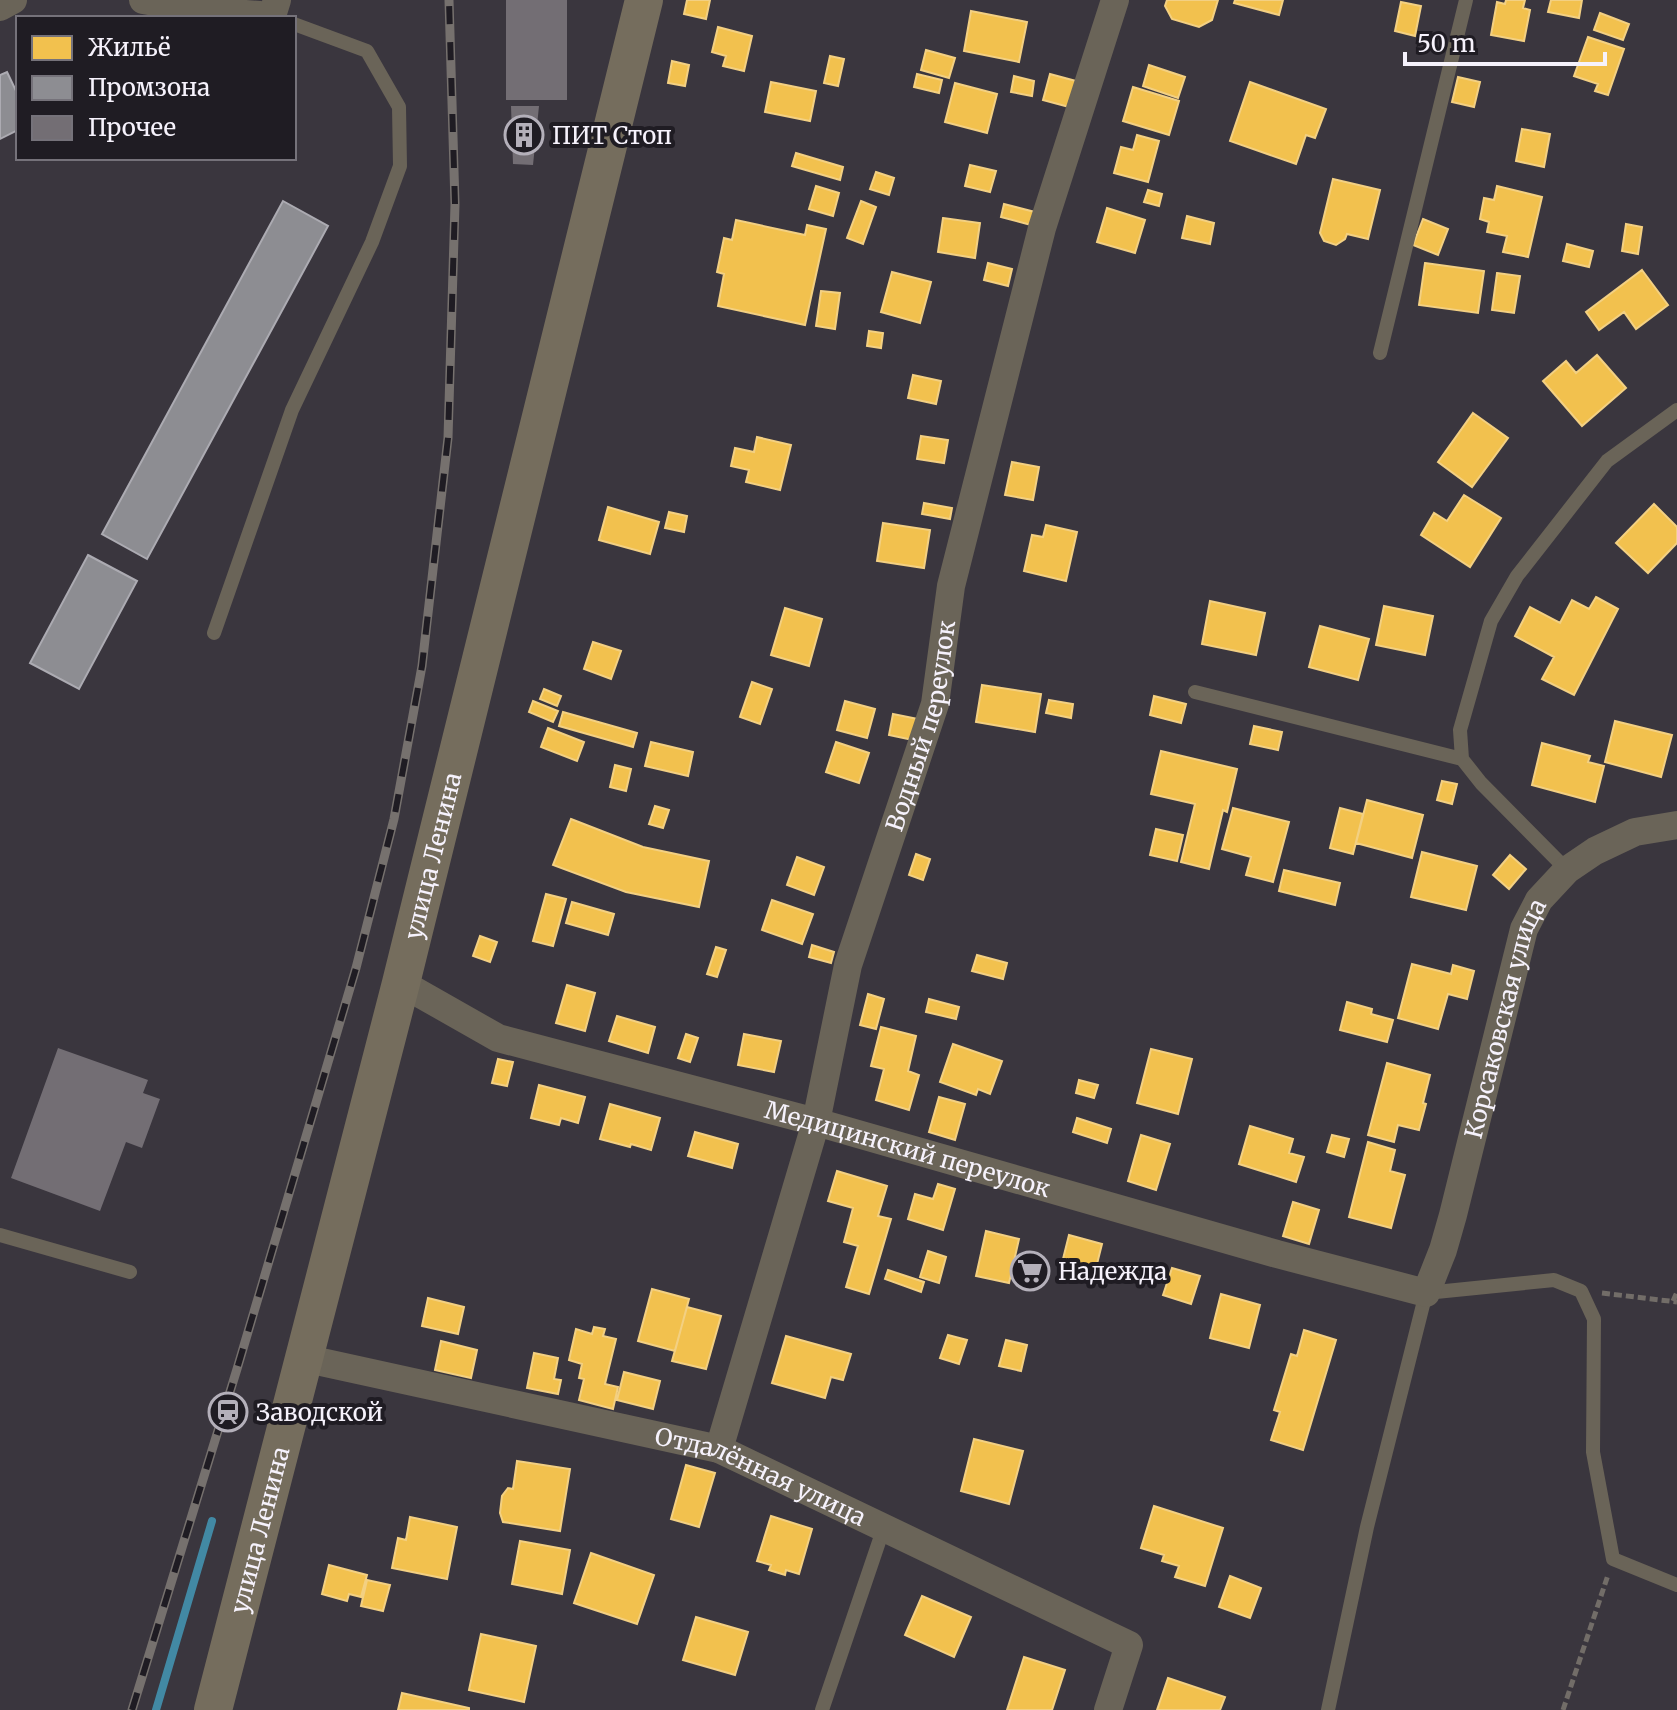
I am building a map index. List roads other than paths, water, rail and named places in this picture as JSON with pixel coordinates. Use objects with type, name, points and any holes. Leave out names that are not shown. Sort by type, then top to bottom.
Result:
[{"type":"main road","name":"улица Ленина","points":[[213,1710],[401,983],[644,0]]},
{"type":"street","points":[[0,7],[13,0]]},
{"type":"street","points":[[143,0],[206,11],[280,15]]},
{"type":"street","name":"Водный переулок","points":[[719,1449],[816,1122],[848,965],[935,704],[951,586],[1042,228],[1115,0]]},
{"type":"street","name":"Корсаковская улица","points":[[1426,1293],[1453,1215],[1524,929],[1539,900],[1567,870],[1595,851],[1635,832],[1677,825]]},
{"type":"street","name":"Медицинский переулок","points":[[401,983],[498,1038],[816,1122],[1277,1254],[1426,1293]]},
{"type":"street","name":"Отдалённая улица","points":[[303,1358],[719,1449],[1129,1645],[1108,1710]]},
{"type":"lane","points":[[1380,353],[1466,0]]},
{"type":"lane","points":[[214,633],[292,410],[372,242],[400,166],[399,107],[367,51],[296,22]]},
{"type":"lane","points":[[1567,870],[1481,783],[1462,759],[1460,730],[1491,621],[1517,576],[1607,461],[1677,410]]},
{"type":"lane","points":[[1195,692],[1462,759]]},
{"type":"lane","points":[[0,1235],[130,1272]]},
{"type":"lane","points":[[1328,1710],[1367,1527],[1426,1293],[1554,1280],[1581,1291],[1594,1319],[1593,1452],[1613,1559],[1677,1585]]},
{"type":"lane","points":[[822,1710],[884,1527]]},
{"type":"waterway","points":[[156,1710],[212,1521]]},
{"type":"railway","points":[[132,1710],[356,968],[394,819],[422,666],[448,438],[455,204],[449,0]]},
{"type":"place","name":"ПИТ Стоп","points":[[524,135]]},
{"type":"place","name":"Надежда","points":[[1030,1271]]},
{"type":"place","name":"Заводской","points":[[228,1412]]}]
